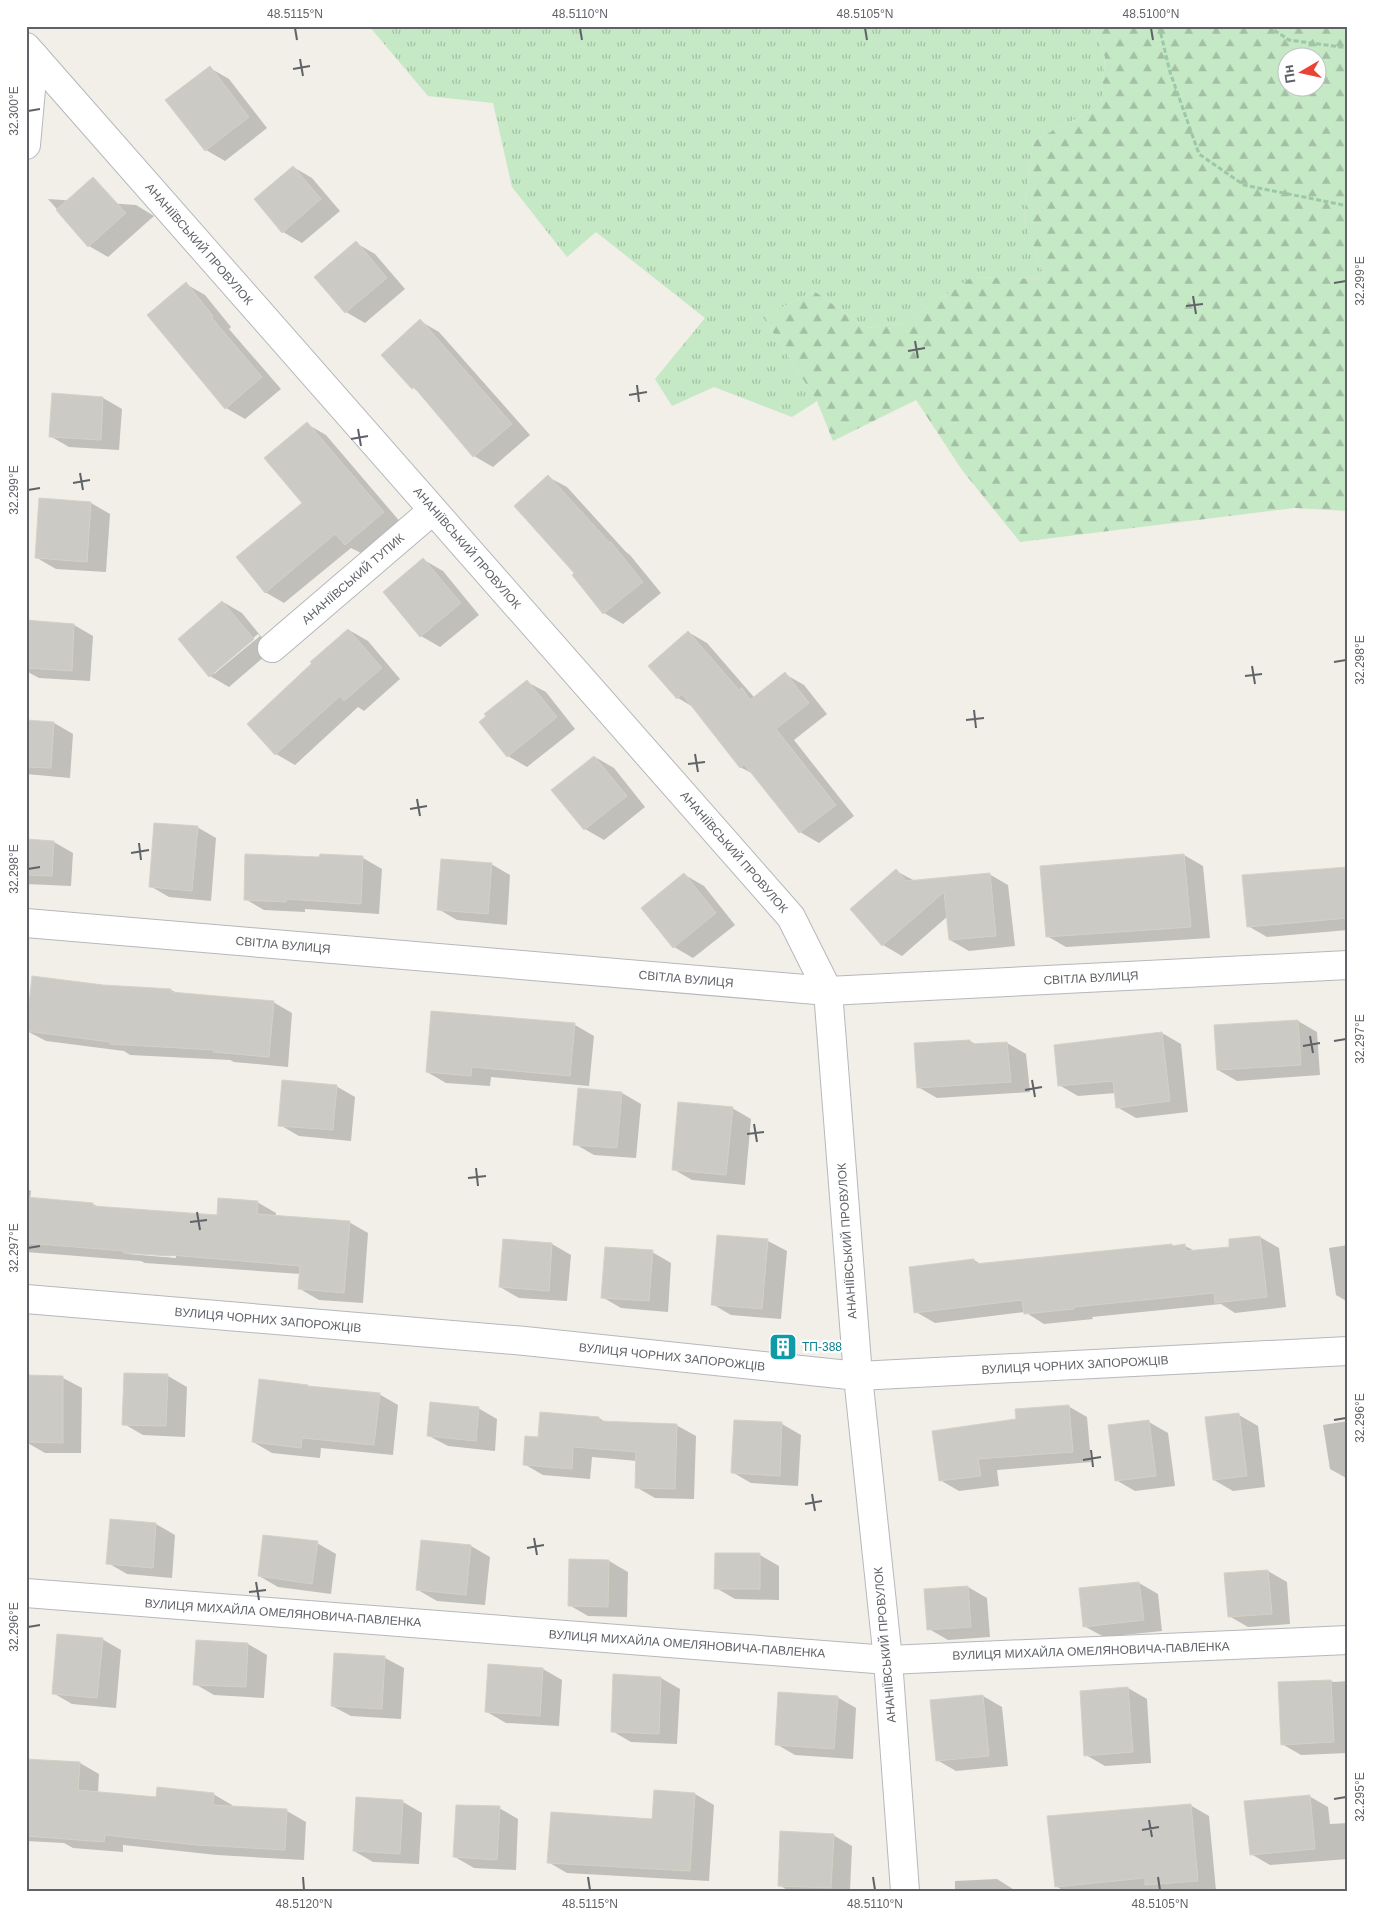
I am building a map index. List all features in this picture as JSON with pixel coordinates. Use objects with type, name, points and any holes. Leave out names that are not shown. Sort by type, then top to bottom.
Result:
[{"type":"street","points":[[26,145],[30,52]]},
{"type":"street","name":"АНАНІЇВСЬКИЙ ПРОВУЛОК","points":[[30,52],[790,916],[828,991],[858,1376],[888,1660],[905,1891]]},
{"type":"street","name":"АНАНІЇВСЬКИЙ ТУПИК","points":[[272,648],[433,510]]},
{"type":"street","name":"СВІТЛА ВУЛИЦЯ","points":[[26,923],[828,991],[1348,965]]},
{"type":"street","name":"ВУЛИЦЯ ЧОРНИХ ЗАПОРОЖЦІВ","points":[[26,1299],[525,1342],[858,1376],[1348,1351]]},
{"type":"street","name":"ВУЛИЦЯ МИХАЙЛА ОМЕЛЯНОВИЧА-ПАВЛЕНКА","points":[[26,1593],[888,1660],[1348,1640]]},
{"type":"path","points":[[1159,26],[1170,72],[1199,154],[1244,185],[1348,206]]},
{"type":"path","points":[[1268,26],[1290,40],[1348,48]]},
{"type":"green space","points":[[369,26],[1093,26],[1105,57],[1101,106],[1033,141],[1024,220],[1045,279],[972,277],[905,323],[866,328],[814,291],[763,317],[817,401],[792,417],[714,387],[672,406],[655,379],[705,318],[596,232],[567,257],[512,187],[493,103],[428,96]]},
{"type":"green space","points":[[1093,26],[1348,26],[1348,511],[1294,508],[1020,542],[962,470],[916,400],[833,441],[817,401],[763,317],[814,291],[866,328],[905,323],[972,277],[1045,279],[1024,220],[1033,141],[1101,106],[1105,57]]},
{"type":"building","points":[[210,66],[249,117],[205,151],[165,100]]},
{"type":"building","points":[[293,166],[321,199],[282,233],[254,199]]},
{"type":"building","points":[[93,177],[126,213],[88,247],[56,210]]},
{"type":"building","points":[[356,241],[387,278],[345,313],[314,277]]},
{"type":"building","points":[[186,282],[213,316],[211,317],[262,377],[225,409],[147,315]]},
{"type":"building","points":[[420,319],[512,424],[473,457],[414,387],[412,389],[381,355]]},
{"type":"building","points":[[52,393],[103,397],[101,440],[49,437]]},
{"type":"building","points":[[307,422],[384,512],[345,545],[335,534],[265,593],[236,557],[302,503],[264,458]]},
{"type":"building","points":[[548,475],[611,542],[643,582],[603,614],[572,575],[574,573],[514,506]]},
{"type":"building","points":[[39,498],[91,502],[87,562],[35,558]]},
{"type":"building","points":[[423,558],[461,603],[420,637],[383,592]]},
{"type":"building","points":[[222,601],[254,639],[209,677],[178,639]]},
{"type":"building","points":[[26,620],[74,624],[72,671],[26,668]]},
{"type":"building","points":[[348,629],[382,668],[344,701],[340,696],[275,755],[247,724],[312,663],[310,662]]},
{"type":"building","points":[[688,631],[739,690],[742,688],[750,700],[785,672],[809,703],[776,729],[836,805],[799,833],[744,764],[740,768],[682,694],[677,699],[648,666]]},
{"type":"building","points":[[527,680],[557,717],[507,757],[479,722],[486,716],[484,714]]},
{"type":"building","points":[[26,720],[54,722],[51,768],[26,767]]},
{"type":"building","points":[[594,756],[627,796],[584,830],[551,790]]},
{"type":"building","points":[[154,823],[198,826],[192,891],[149,887]]},
{"type":"building","points":[[26,839],[54,841],[52,876],[26,875]]},
{"type":"building","points":[[245,854],[319,857],[320,854],[363,856],[361,904],[286,899],[286,902],[244,900]]},
{"type":"building","points":[[1184,854],[1191,927],[1046,937],[1040,866]]},
{"type":"building","points":[[441,859],[492,863],[488,914],[437,910]]},
{"type":"building","points":[[1348,867],[1348,918],[1247,927],[1242,875]]},
{"type":"building","points":[[896,869],[906,881],[990,873],[996,936],[949,940],[944,892],[882,946],[850,909]]},
{"type":"building","points":[[684,873],[716,913],[673,948],[641,908]]},
{"type":"building","points":[[32,976],[103,985],[171,989],[171,992],[274,1001],[269,1057],[213,1052],[214,1050],[110,1044],[110,1042],[26,1031]]},
{"type":"building","points":[[431,1011],[575,1023],[570,1076],[472,1067],[471,1076],[426,1072]]},
{"type":"building","points":[[1298,1020],[1301,1065],[1217,1070],[1214,1025]]},
{"type":"building","points":[[1162,1032],[1170,1101],[1116,1108],[1113,1081],[1058,1086],[1054,1045]]},
{"type":"building","points":[[970,1040],[971,1044],[1007,1042],[1011,1082],[917,1088],[914,1043]]},
{"type":"building","points":[[282,1080],[337,1085],[333,1130],[278,1126]]},
{"type":"building","points":[[578,1088],[622,1092],[617,1148],[573,1145]]},
{"type":"building","points":[[678,1102],[733,1107],[726,1175],[672,1170]]},
{"type":"building","points":[[26,1197],[93,1203],[93,1206],[217,1215],[218,1198],[258,1201],[257,1214],[350,1221],[344,1293],[298,1289],[300,1266],[124,1253],[124,1251],[26,1243]]},
{"type":"building","points":[[717,1235],[768,1239],[762,1309],[711,1305]]},
{"type":"building","points":[[1260,1236],[1267,1297],[1215,1303],[1214,1293],[1024,1314],[1022,1300],[914,1313],[909,1267],[974,1259],[975,1264],[1172,1244],[1172,1246],[1185,1244],[1186,1251],[1229,1247],[1229,1239]]},
{"type":"building","points":[[503,1239],[552,1243],[549,1291],[499,1287]]},
{"type":"building","points":[[605,1247],[653,1250],[649,1301],[601,1298]]},
{"type":"building","points":[[124,1373],[168,1374],[166,1426],[122,1425]]},
{"type":"building","points":[[26,1375],[63,1376],[63,1443],[26,1442]]},
{"type":"building","points":[[259,1379],[380,1393],[374,1445],[302,1438],[301,1448],[252,1442]]},
{"type":"building","points":[[430,1402],[479,1407],[476,1441],[427,1436]]},
{"type":"building","points":[[1069,1405],[1073,1452],[978,1459],[981,1476],[939,1481],[932,1431],[1016,1419],[1015,1409]]},
{"type":"building","points":[[540,1412],[599,1417],[599,1421],[677,1424],[675,1489],[635,1488],[636,1452],[573,1447],[572,1469],[523,1465],[525,1436],[538,1437]]},
{"type":"building","points":[[1239,1413],[1247,1476],[1213,1480],[1205,1417]]},
{"type":"building","points":[[734,1420],[782,1422],[780,1476],[731,1473]]},
{"type":"building","points":[[1149,1420],[1156,1476],[1115,1481],[1108,1425]]},
{"type":"building","points":[[110,1519],[156,1523],[153,1568],[106,1564]]},
{"type":"building","points":[[263,1535],[318,1541],[312,1584],[258,1576]]},
{"type":"building","points":[[421,1540],[471,1545],[466,1595],[416,1590]]},
{"type":"building","points":[[715,1553],[760,1553],[760,1589],[714,1589]]},
{"type":"building","points":[[569,1559],[609,1560],[608,1607],[568,1606]]},
{"type":"building","points":[[1268,1570],[1272,1614],[1228,1617],[1224,1573]]},
{"type":"building","points":[[1139,1582],[1144,1620],[1083,1627],[1079,1588]]},
{"type":"building","points":[[968,1586],[971,1627],[927,1630],[924,1589]]},
{"type":"building","points":[[57,1634],[103,1638],[97,1698],[52,1694]]},
{"type":"building","points":[[196,1640],[248,1643],[246,1687],[193,1685]]},
{"type":"building","points":[[334,1653],[385,1656],[382,1709],[331,1706]]},
{"type":"building","points":[[488,1664],[543,1668],[540,1716],[485,1712]]},
{"type":"building","points":[[613,1674],[661,1677],[659,1734],[611,1732]]},
{"type":"building","points":[[1331,1680],[1334,1742],[1281,1745],[1278,1682]]},
{"type":"building","points":[[1128,1687],[1133,1752],[1084,1756],[1080,1691]]},
{"type":"building","points":[[778,1692],[838,1696],[834,1749],[775,1745]]},
{"type":"building","points":[[983,1695],[989,1756],[936,1761],[930,1700]]},
{"type":"building","points":[[26,1759],[80,1762],[78,1790],[156,1797],[157,1787],[214,1793],[213,1805],[287,1809],[285,1850],[197,1845],[105,1835],[104,1842],[26,1836]]},
{"type":"building","points":[[654,1790],[695,1793],[690,1871],[547,1863],[551,1812],[652,1819]]},
{"type":"building","points":[[1310,1795],[1315,1849],[1250,1855],[1244,1801]]},
{"type":"building","points":[[356,1797],[403,1800],[400,1854],[353,1851]]},
{"type":"building","points":[[1191,1804],[1198,1881],[1145,1885],[1145,1878],[1055,1887],[1047,1816]]},
{"type":"building","points":[[456,1805],[500,1806],[497,1860],[453,1857]]},
{"type":"building","points":[[780,1831],[834,1834],[831,1888],[778,1886]]},
{"type":"place","name":"ТП-388","points":[[783,1347]]}]
